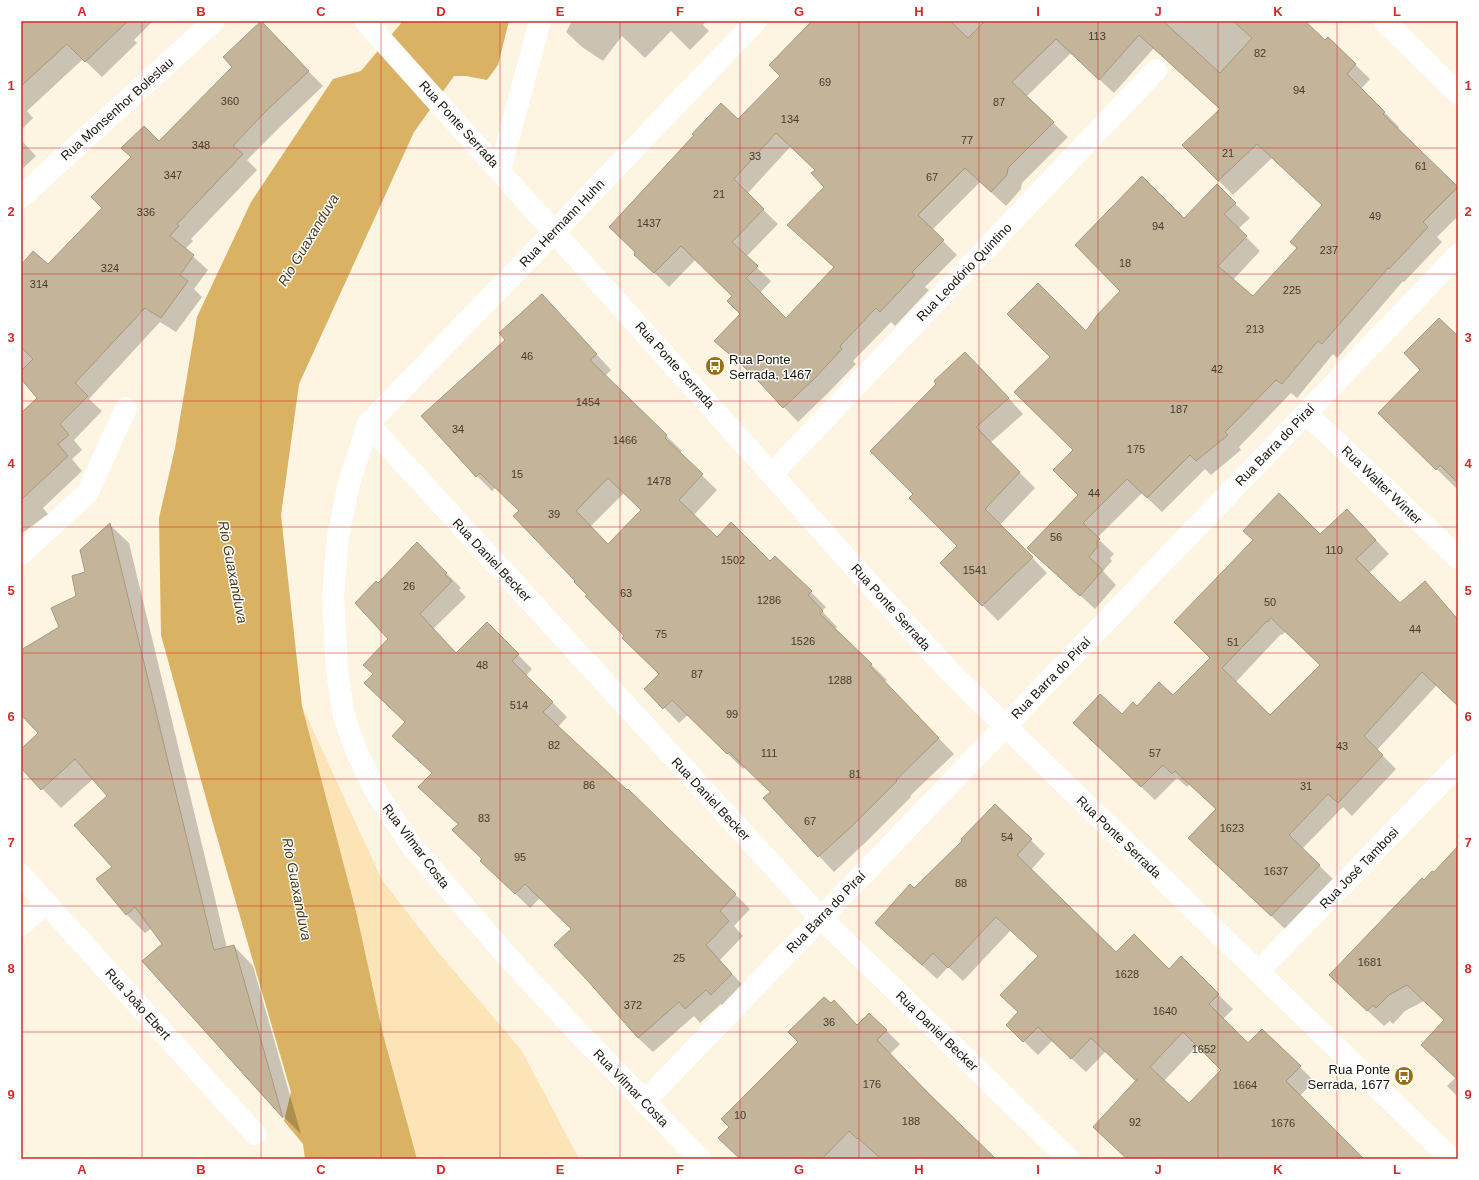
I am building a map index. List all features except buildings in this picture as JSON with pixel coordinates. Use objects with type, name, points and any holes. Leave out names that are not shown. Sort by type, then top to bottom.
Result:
[{"type":"street","name":"Rua Monsenhor Boleslau","points":[[21,197],[214,21]]},
{"type":"street","points":[[500,170],[540,21]]},
{"type":"street","name":"Rua Hermann Huhn","points":[[368,424],[756,21]]},
{"type":"street","points":[[1384,21],[1458,93]]},
{"type":"street","name":"Rua Ponte Serrada","points":[[371,28],[448,111],[894,611],[954,676],[1451,1159]]},
{"type":"street","name":"Rua Leodório Quintino","points":[[772,474],[1156,70]]},
{"type":"street","name":"Rua Barra do Piraí","points":[[644,1102],[1458,255]]},
{"type":"street","points":[[21,554],[88,492],[126,408]]},
{"type":"street","name":"Rua Walter Winter","points":[[1306,413],[1458,558]]},
{"type":"street","name":"Rua Daniel Becker","points":[[368,424],[821,918],[1069,1159]]},
{"type":"street","name":"Rua Vilmar Costa","points":[[368,424],[349,483],[338,537],[333,596],[337,671],[344,717],[358,755],[379,797],[411,845],[507,956],[644,1102],[700,1159]]},
{"type":"street","name":"Rua José Tambosi","points":[[1259,971],[1458,765]]},
{"type":"street","name":"Rua João Ebert","points":[[21,875],[255,1134]]},
{"type":"street","points":[[21,925],[46,902]]},
{"type":"shaded area","points":[[302,706],[382,880],[438,952],[522,1051],[579,1159],[417,1159],[383,1034],[356,911]]},
{"type":"water","name":"Rio Guaxanduva","points":[[403,21],[509,21],[498,65],[487,80],[466,76],[454,76],[414,132],[299,384],[281,515],[302,706],[356,911],[383,1034],[417,1159],[305,1159],[303,1144],[284,1121],[291,1092],[212,820],[161,635],[159,518],[175,448],[197,317],[251,202],[333,79],[361,71]]},
{"type":"place","name":"Rua Ponte Serrada, 1467","points":[[715,366]]},
{"type":"place","name":"Rua Ponte Serrada, 1677","points":[[1404,1076]]}]
